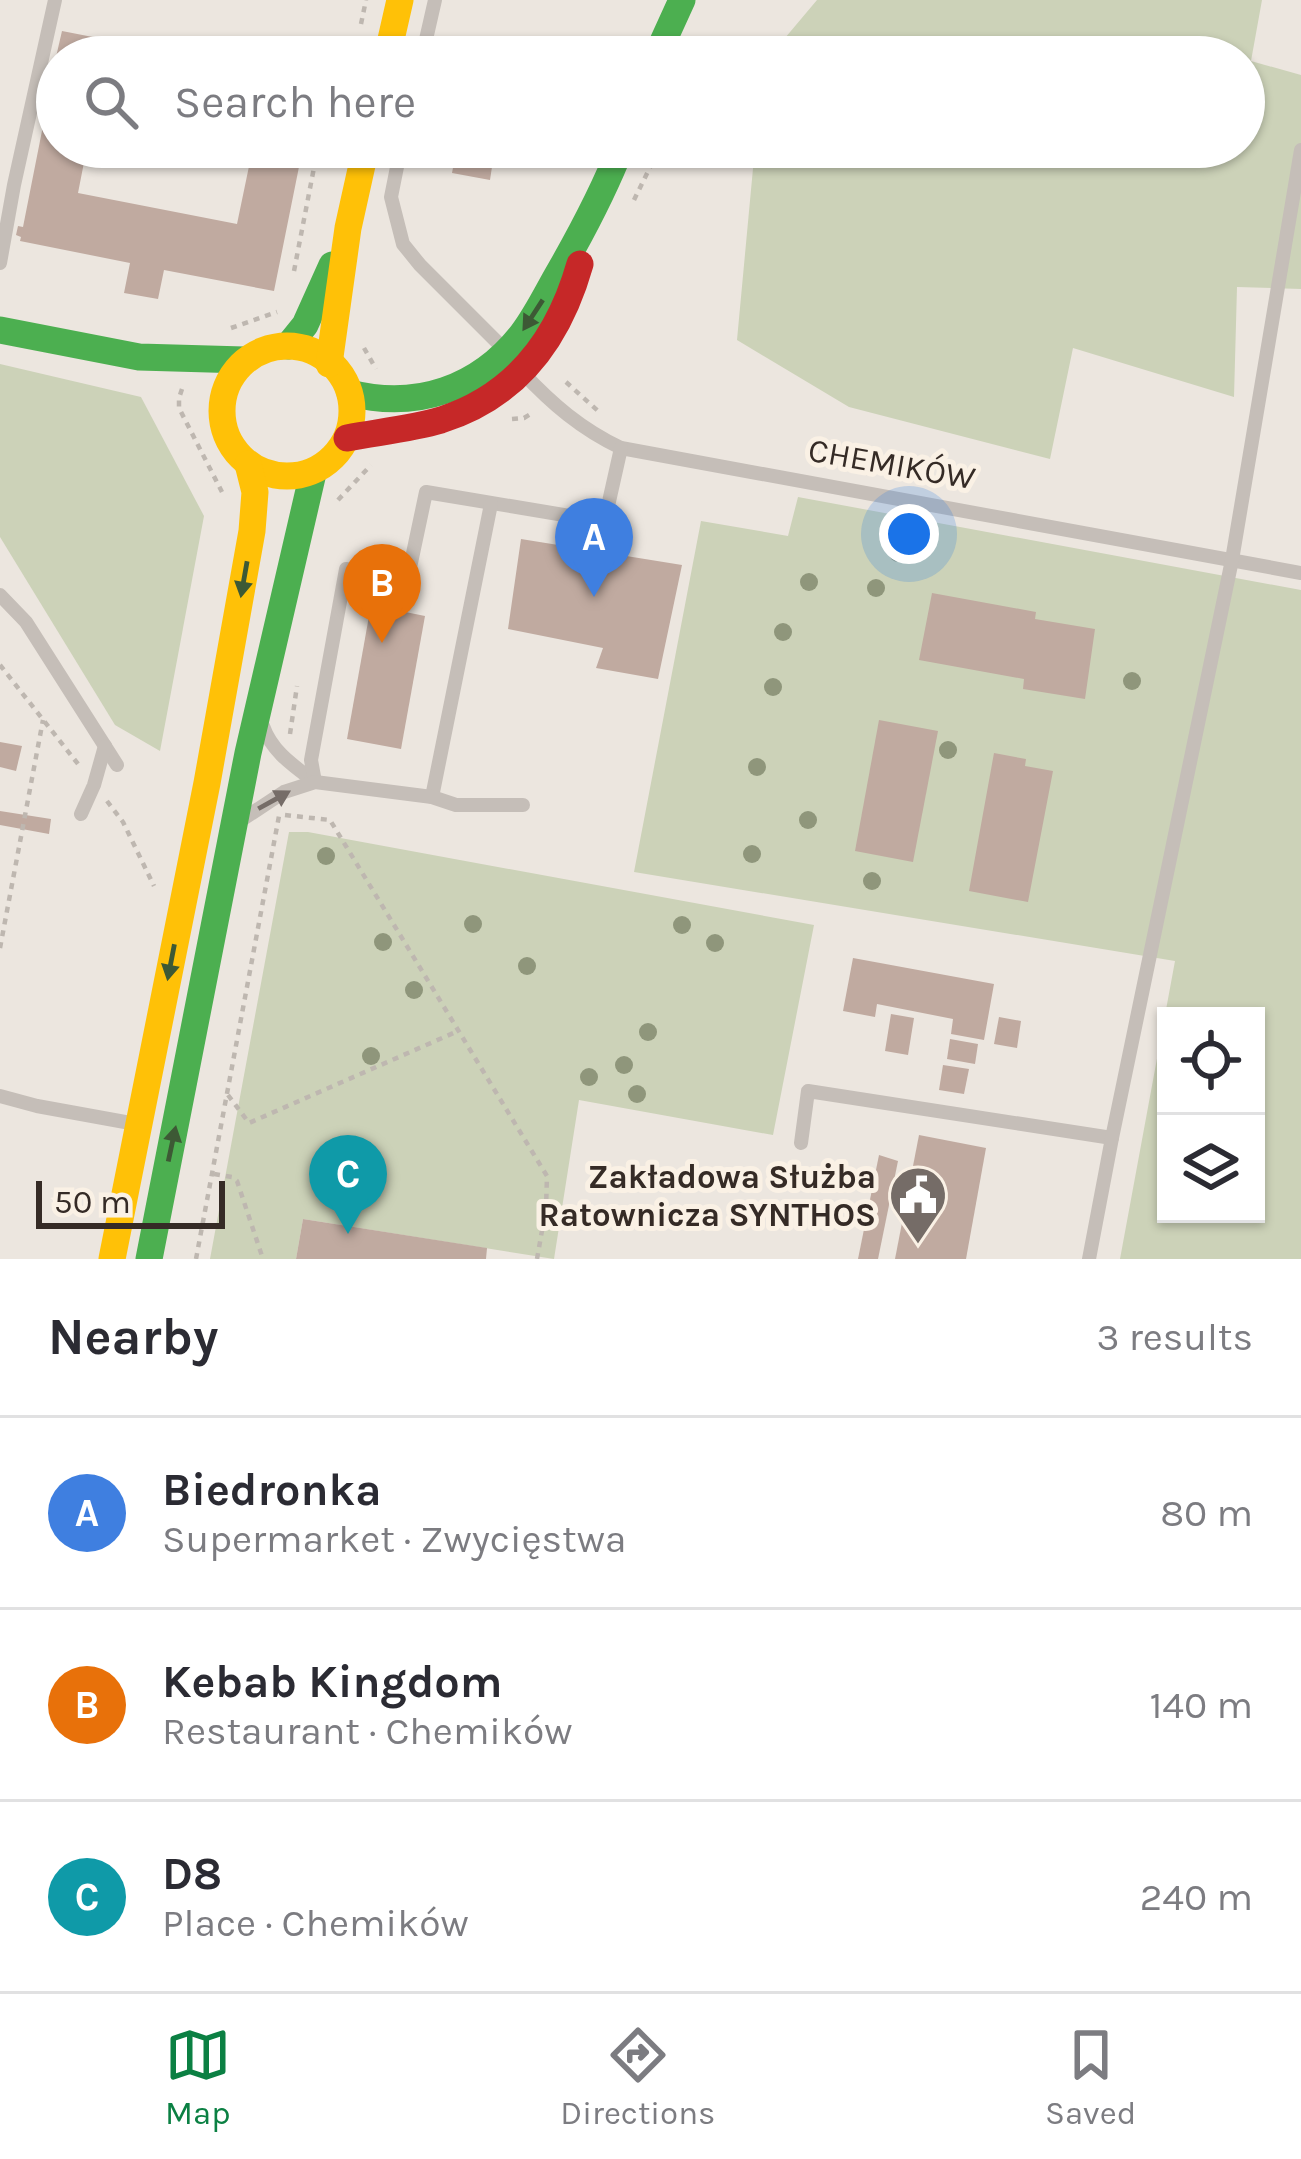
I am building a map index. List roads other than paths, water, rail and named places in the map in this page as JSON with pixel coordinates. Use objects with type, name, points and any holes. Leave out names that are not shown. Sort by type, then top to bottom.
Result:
[{"type":"main road","points":[[392,36],[400,0]]},
{"type":"main road","points":[[666,36],[682,0]]},
{"type":"main road","points":[[329,364],[348,228],[362,168]]},
{"type":"main road","points":[[350,393],[392,402],[436,394],[468,381],[515,342],[593,214],[612,168]]},
{"type":"main road","points":[[347,438],[450,417],[523,373],[559,326],[572,296],[593,214]]},
{"type":"main road","points":[[288,346],[305,325],[348,228]]},
{"type":"main road","points":[[0,330],[139,357],[244,360],[271,347],[288,346],[317,354],[339,374],[350,393],[347,438],[335,457],[313,473],[268,473],[248,464],[221,417],[191,388],[139,357]]},
{"type":"main road","points":[[221,417],[226,386],[244,360]]},
{"type":"main road","points":[[112,1259],[252,531],[254,492],[248,464]]},
{"type":"main road","points":[[149,1259],[258,711],[313,473]]},
{"type":"lane","points":[[47,36],[55,0]]},
{"type":"lane","points":[[427,36],[436,0]]},
{"type":"lane","points":[[0,263],[36,86]]},
{"type":"lane","points":[[1089,1259],[1232,560],[1301,150]]},
{"type":"lane","name":"CHEMIKÓW","points":[[397,168],[391,197],[395,224],[420,266],[548,400],[621,448],[1301,573]]},
{"type":"lane","points":[[315,782],[311,760],[346,569],[408,577],[426,491],[600,521],[621,448]]},
{"type":"lane","points":[[432,796],[491,504]]},
{"type":"lane","points":[[0,595],[26,622],[117,765]]},
{"type":"lane","points":[[258,711],[268,740],[315,782]]},
{"type":"lane","points":[[81,814],[105,746]]},
{"type":"lane","points":[[235,824],[284,792],[315,782],[432,796],[456,805],[523,805]]},
{"type":"lane","points":[[801,1143],[808,1091],[1112,1138]]},
{"type":"lane","points":[[0,1096],[139,1124]]},
{"type":"place","name":"Biedronka","points":[[594,597]]},
{"type":"place","name":"Kebab Kingdom","points":[[382,643]]},
{"type":"place","name":"D8","points":[[348,1234]]},
{"type":"place","name":"Zakładowa Służba Ratownicza SYNTHOS","points":[[918,1246]]}]
